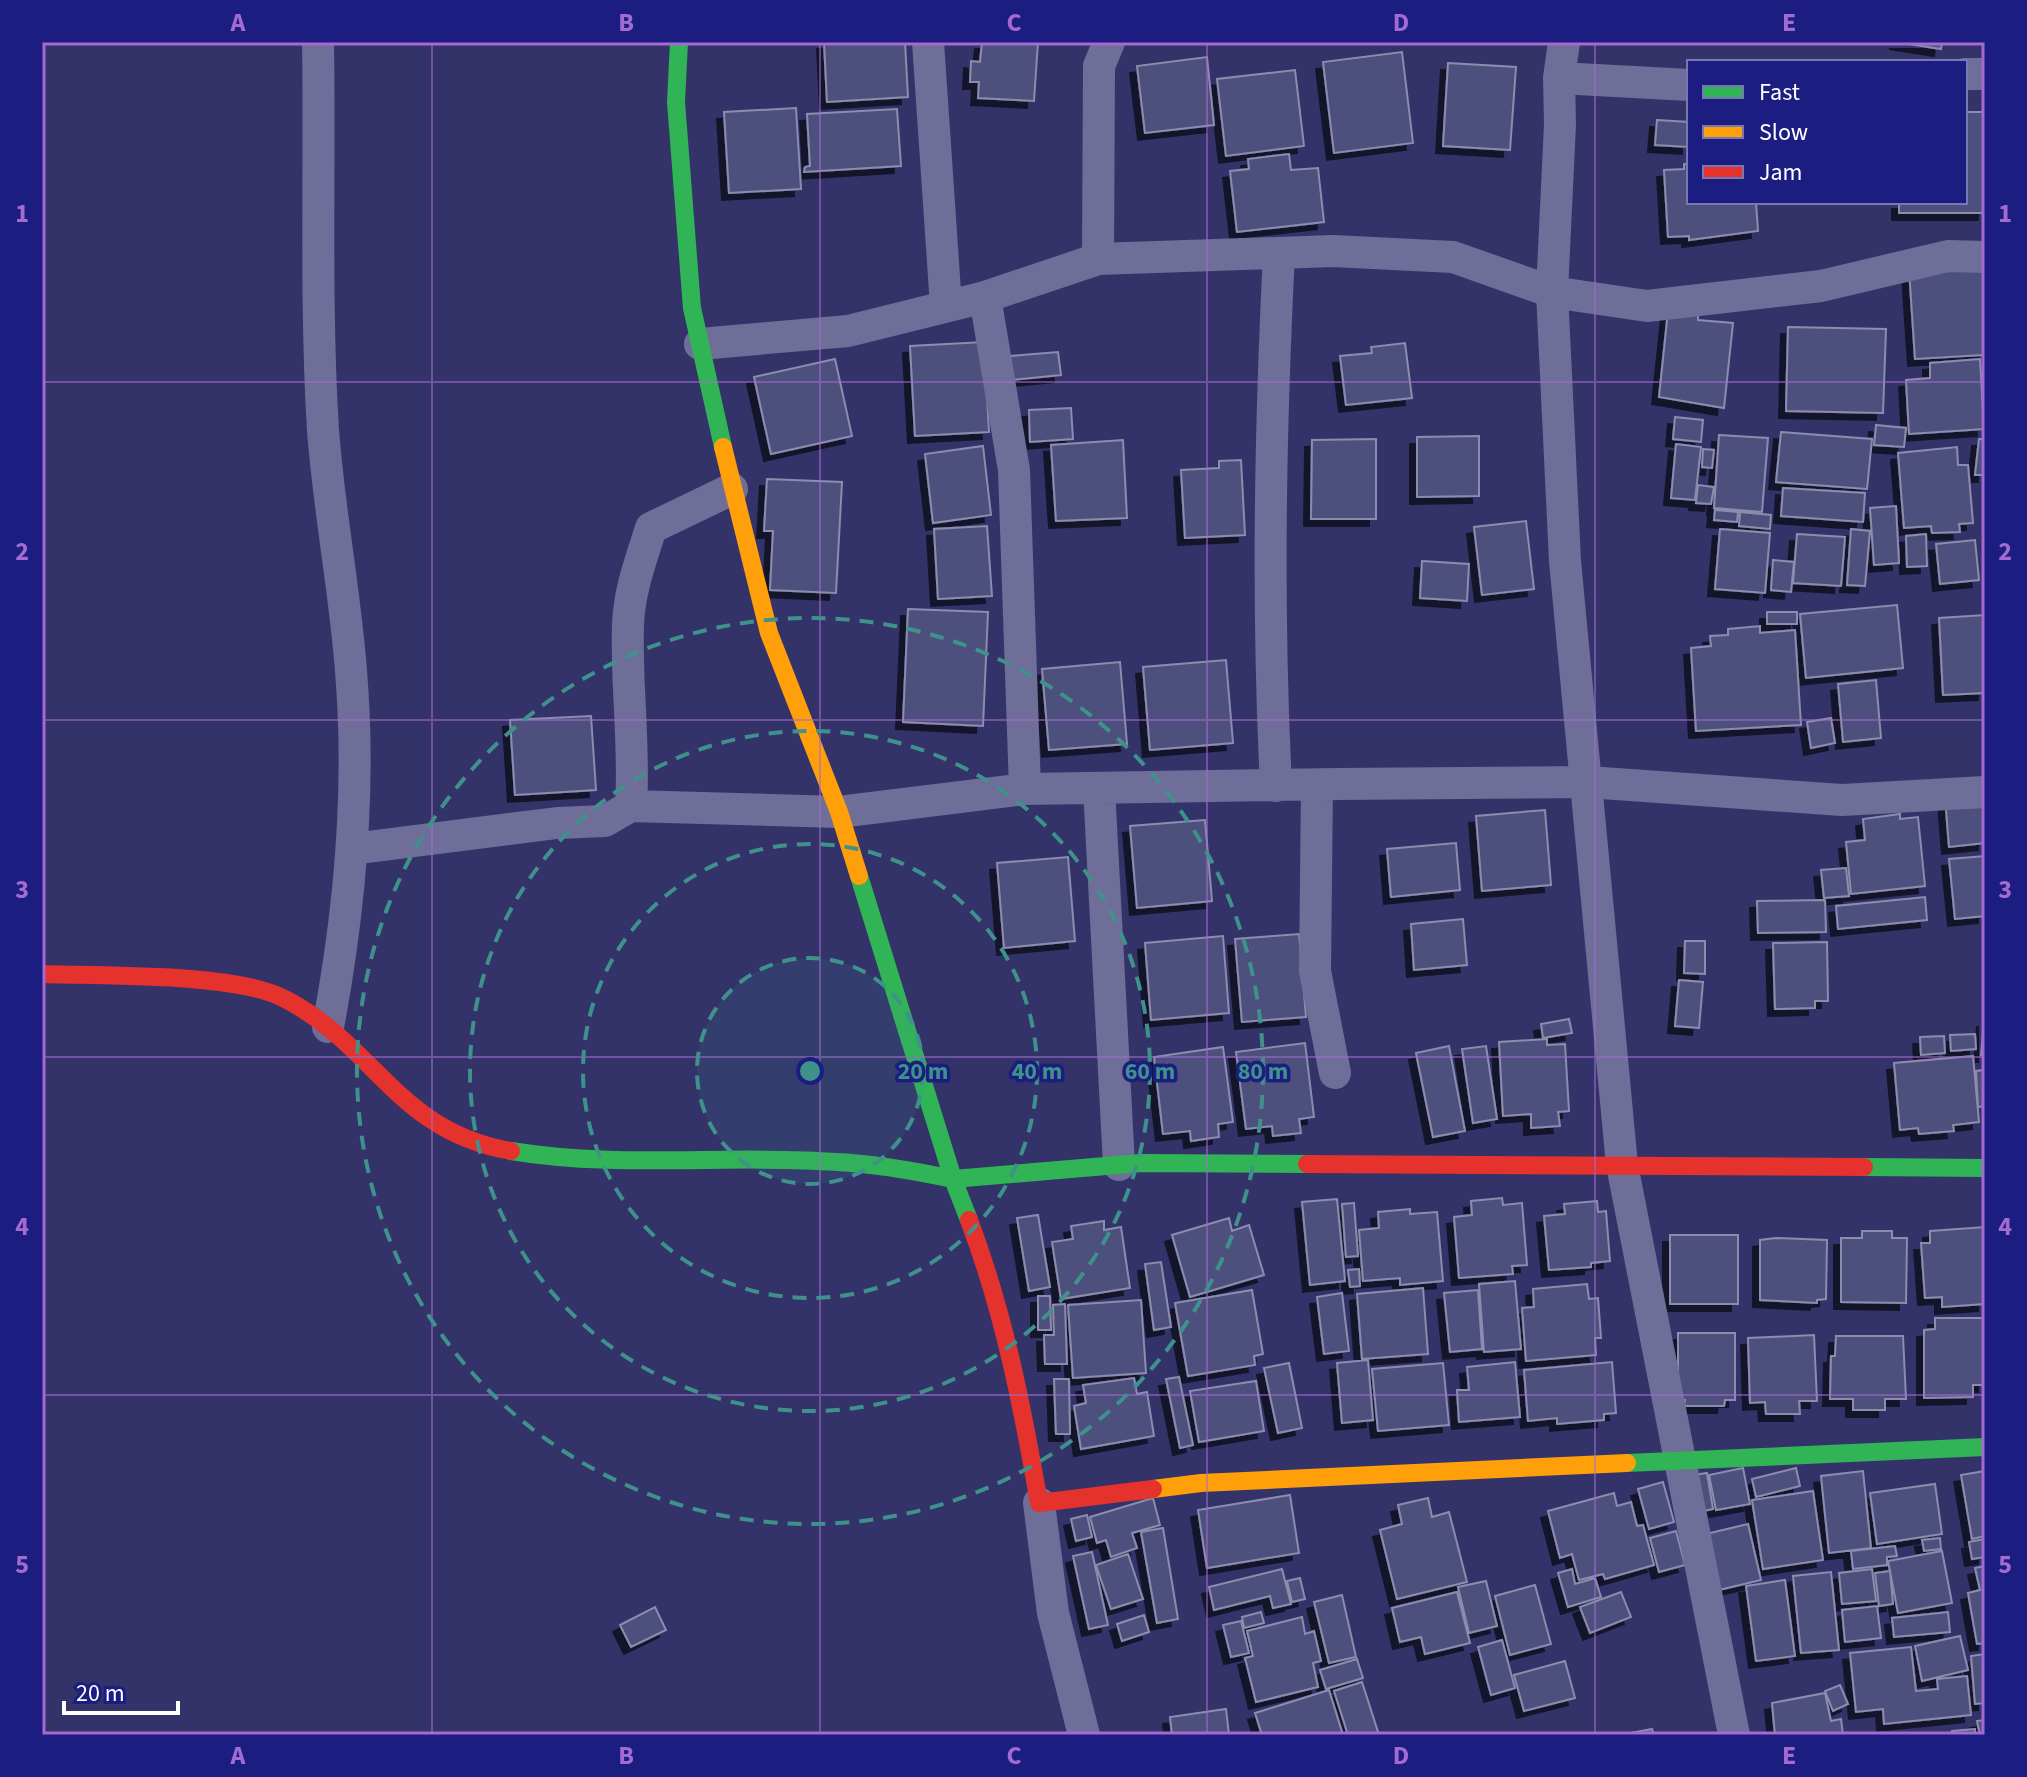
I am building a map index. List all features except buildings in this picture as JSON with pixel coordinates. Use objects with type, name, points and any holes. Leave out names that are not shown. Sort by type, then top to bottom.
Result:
[{"type":"street","points":[[318,42],[319,366],[325,461],[351,668],[354,718],[352,849],[344,941],[328,1027]]},
{"type":"street","points":[[679,42],[676,102],[692,308],[732,489],[769,633],[839,812],[953,1179],[995,1289],[1023,1409],[1053,1613],[1084,1735]]},
{"type":"street","points":[[928,42],[946,306]]},
{"type":"street","points":[[1098,259],[1099,66],[1109,42]]},
{"type":"street","points":[[1564,42],[1559,78],[1552,292],[1565,561],[1622,1165],[1734,1735]]},
{"type":"street","points":[[1559,78],[1687,85]]},
{"type":"street","points":[[700,344],[848,331],[985,297],[1098,259],[1333,251],[1453,257],[1552,292],[1647,306],[1821,286],[1948,256],[1985,257]]},
{"type":"street","points":[[1276,786],[1268,639],[1269,468],[1279,253]]},
{"type":"street","points":[[985,297],[1014,470],[1025,789]]},
{"type":"street","points":[[631,806],[635,757],[628,624],[633,582],[651,528],[732,489]]},
{"type":"street","points":[[352,849],[557,823],[605,821],[631,806],[839,812],[1025,789],[1588,782],[1842,800],[1985,792]]},
{"type":"street","points":[[1317,785],[1315,971],[1335,1073]]},
{"type":"street","points":[[1099,788],[1119,1165]]},
{"type":"street","points":[[42,974],[162,978],[258,988],[284,997],[328,1027],[418,1111],[480,1146],[542,1157],[656,1163],[842,1160],[918,1170],[953,1179],[1119,1165],[1985,1168]]},
{"type":"street","points":[[1039,1503],[1201,1483],[1985,1447]]},
{"type":"traffic: fast","points":[[679,42],[676,102],[692,308],[723,447]]},
{"type":"traffic: fast","points":[[859,876],[953,1179],[1141,1163],[1307,1164]]},
{"type":"traffic: fast","points":[[511,1151],[592,1159],[796,1160],[896,1168],[953,1179],[969,1220]]},
{"type":"traffic: fast","points":[[1864,1167],[1985,1168]]},
{"type":"traffic: fast","points":[[1627,1463],[1985,1447]]},
{"type":"traffic: slow","points":[[723,447],[769,633],[839,812],[859,876]]},
{"type":"traffic: slow","points":[[1153,1489],[1201,1483],[1627,1463]]},
{"type":"traffic: jam","points":[[42,974],[201,980],[261,990],[283,998],[341,1038],[413,1106],[440,1125],[472,1141],[511,1151]]},
{"type":"traffic: jam","points":[[1307,1164],[1864,1167]]},
{"type":"traffic: jam","points":[[969,1220],[1011,1360],[1039,1503],[1153,1489]]}]
